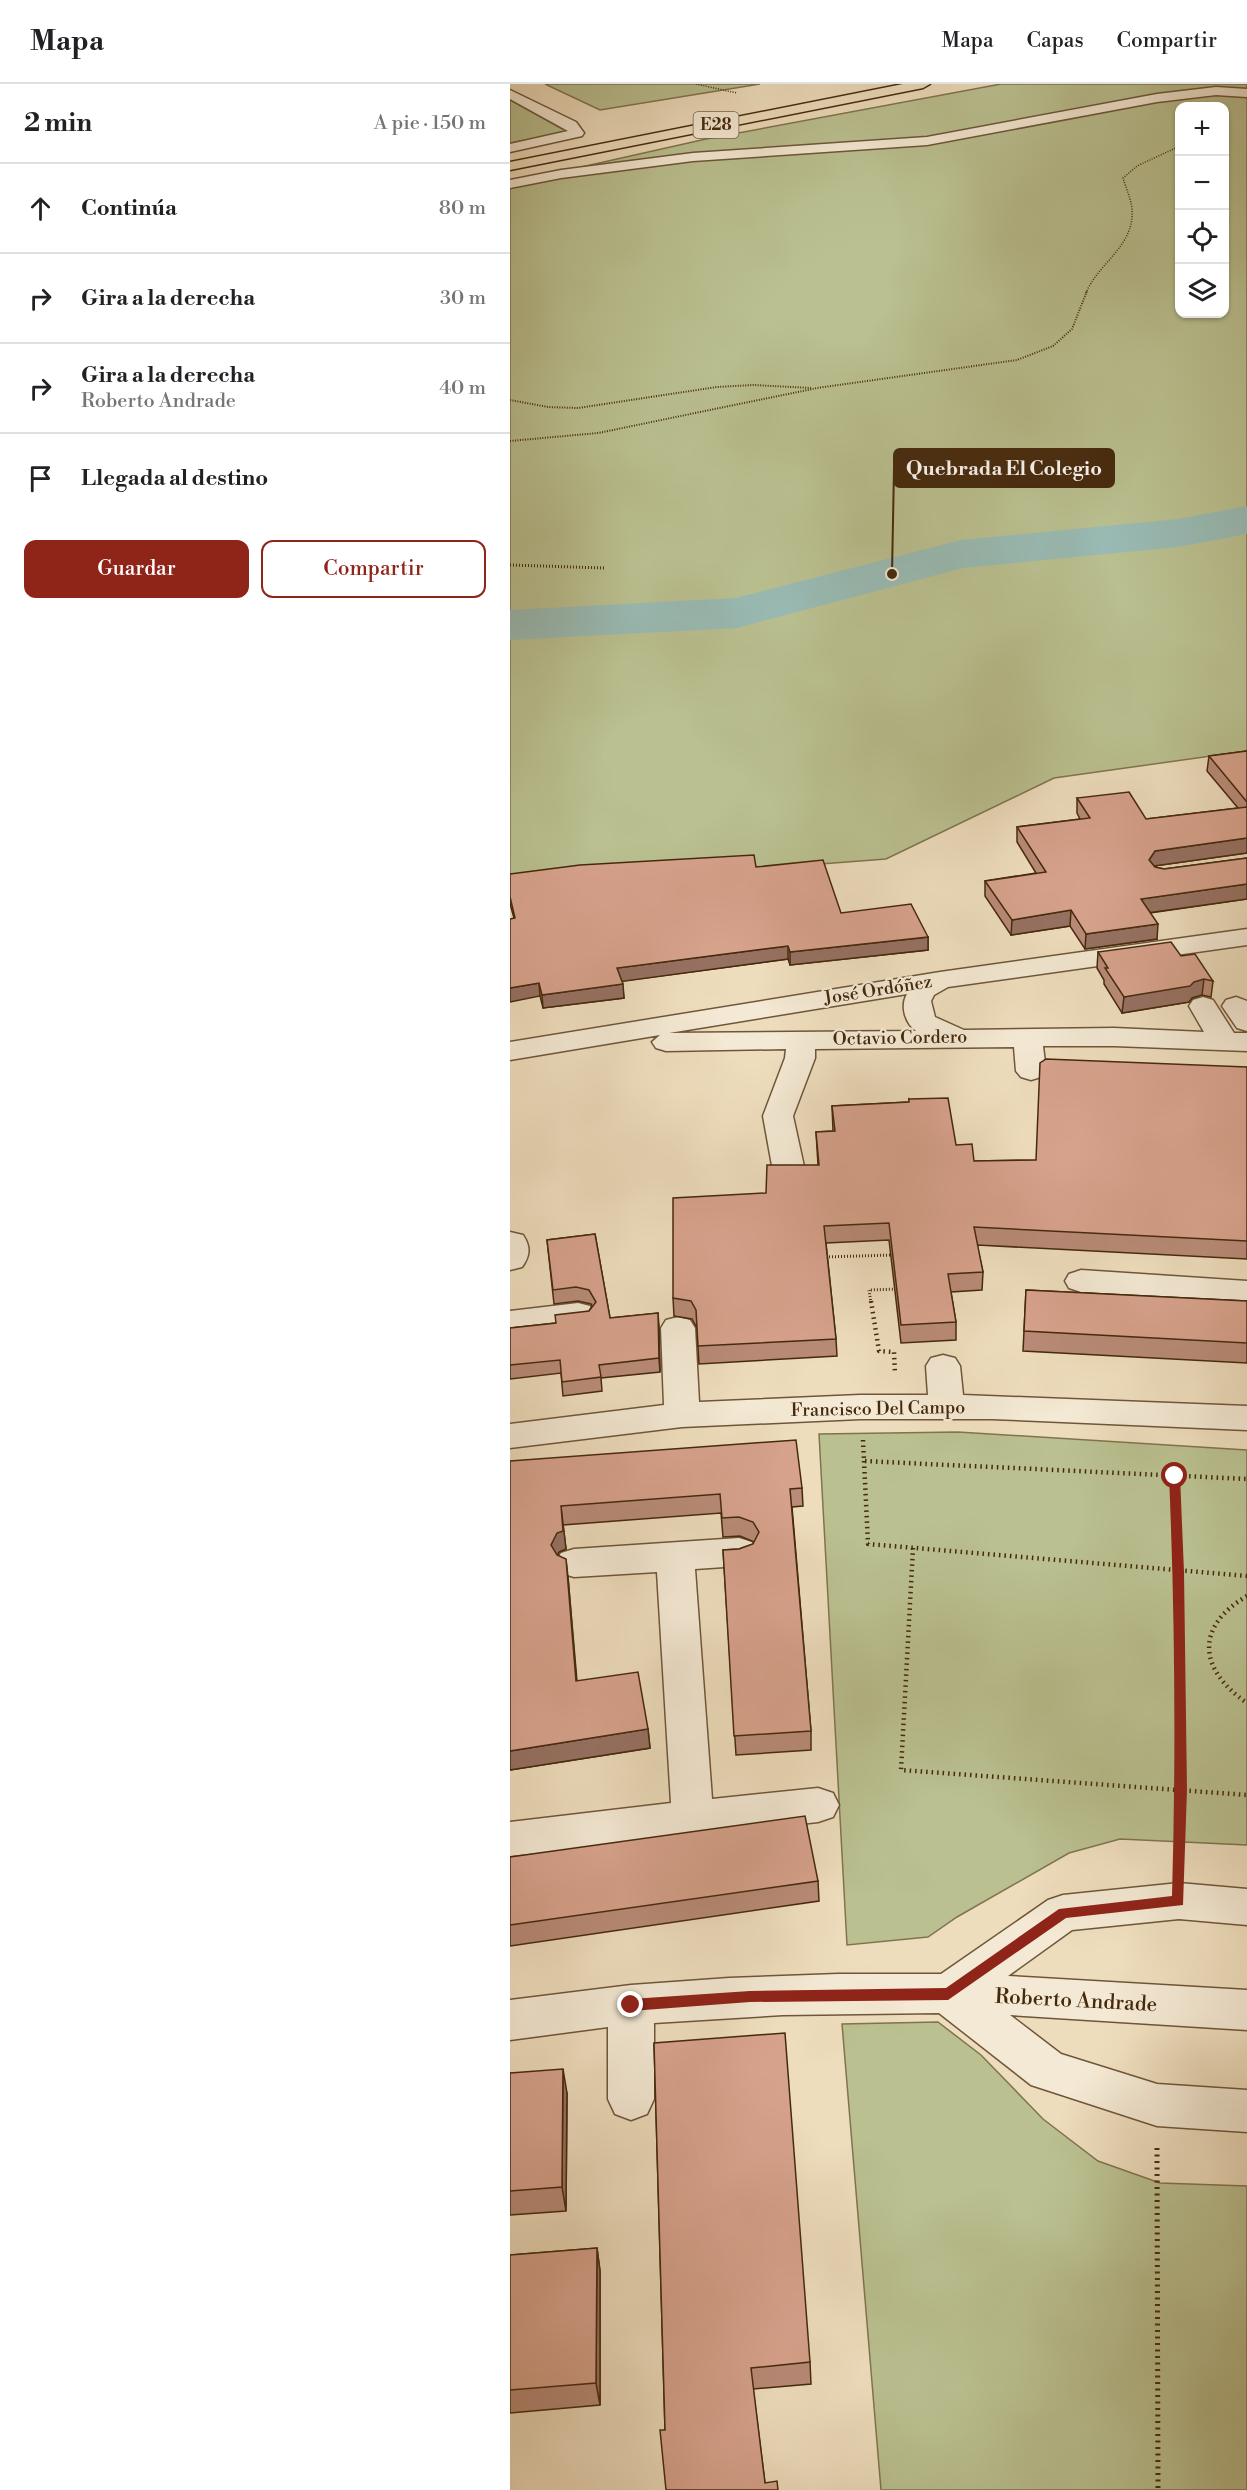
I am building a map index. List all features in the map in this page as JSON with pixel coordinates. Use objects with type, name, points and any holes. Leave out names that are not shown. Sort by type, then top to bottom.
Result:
[{"type":"main road","name":"E28","points":[[510,156],[872,84]]},
{"type":"main road","name":"E28","points":[[510,166],[923,84]]},
{"type":"street","points":[[510,184],[561,174],[693,157],[927,141],[1167,97],[1216,91],[1247,93]]},
{"type":"street","points":[[510,94],[571,125],[577,133],[510,148]]},
{"type":"street","name":"José Ordóñez","points":[[510,1051],[940,980],[1247,937]]},
{"type":"street","points":[[940,980],[923,990],[917,1001],[921,1021],[933,1029],[956,1037]]},
{"type":"street","points":[[1203,1006],[1235,1041]]},
{"type":"street","points":[[1100,1011],[1114,1037]]},
{"type":"street","points":[[1172,1011],[1188,1039]]},
{"type":"street","name":"Octavio Cordero","points":[[553,1044],[956,1037],[1114,1037],[1148,1026],[1188,1039],[1235,1041]]},
{"type":"street","points":[[1028,1037],[1031,1071]]},
{"type":"street","points":[[789,1171],[778,1116],[800,1058],[802,1039]]},
{"type":"street","points":[[1081,1281],[1247,1292]]},
{"type":"street","points":[[510,1322],[578,1314]]},
{"type":"street","points":[[678,1328],[682,1415]]},
{"type":"street","points":[[943,1366],[946,1407]]},
{"type":"street","name":"Francisco Del Campo","points":[[510,1436],[682,1415],[860,1407],[946,1407],[1247,1418]]},
{"type":"street","points":[[574,1563],[739,1552]]},
{"type":"street","points":[[675,1557],[693,1818]]},
{"type":"street","points":[[510,1839],[818,1805]]},
{"type":"street","points":[[1247,1907],[1179,1901],[1063,1913],[948,1994],[1047,2070],[1157,2105],[1247,2111]]},
{"type":"street","name":"Roberto Andrade","points":[[510,2020],[581,2009],[750,1996],[948,1994],[1247,2010]]},
{"type":"street","points":[[631,2005],[631,2099]]},
{"type":"path","points":[[696,84],[741,94]]},
{"type":"path","points":[[510,441],[598,433],[818,388],[1017,360],[1053,346],[1072,328],[1092,279],[1124,244],[1131,222],[1132,209],[1123,178],[1137,166],[1175,148]]},
{"type":"path","points":[[510,400],[548,407],[578,408],[717,387],[818,388]]},
{"type":"path","points":[[510,565],[604,568]]},
{"type":"path","points":[[819,1257],[903,1255]]},
{"type":"path","points":[[900,1407],[894,1352],[879,1351],[869,1290],[909,1288]]},
{"type":"path","points":[[860,1407],[868,1544],[1247,1576]]},
{"type":"path","points":[[864,1461],[1247,1479]]},
{"type":"path","points":[[1175,1476],[1179,1572],[1181,1790],[1179,1901]]},
{"type":"path","points":[[913,1548],[901,1770],[1247,1795]]},
{"type":"path","points":[[1247,1596],[1237,1600],[1221,1613],[1211,1629],[1208,1648],[1213,1666],[1223,1684],[1247,1703]]},
{"type":"path","points":[[1157,2105],[1158,2490]]},
{"type":"green space","points":[[545,84],[760,84],[600,110]]},
{"type":"green space","points":[[1001,84],[1247,84],[1247,751],[1054,778],[886,859],[510,888],[510,183],[706,139]]},
{"type":"green space","points":[[510,100],[568,132],[510,143]]},
{"type":"green space","points":[[958,1432],[1247,1450],[1247,1845],[1120,1839],[1069,1853],[957,1917],[928,1937],[847,1945],[819,1434]]},
{"type":"green space","points":[[938,2022],[981,2055],[1043,2119],[1098,2161],[1160,2183],[1247,2186],[1247,2490],[881,2490],[842,2024]]},
{"type":"building","points":[[1247,751],[1247,802],[1209,756]]},
{"type":"building","points":[[1129,792],[1146,819],[1247,807],[1247,838],[1155,851],[1149,860],[1155,867],[1164,869],[1247,858],[1247,884],[1141,899],[1158,924],[1086,934],[1071,910],[1012,920],[985,881],[1046,872],[1017,827],[1090,818],[1077,798]]},
{"type":"building","points":[[754,855],[756,867],[823,860],[841,913],[911,904],[928,937],[790,952],[788,946],[617,968],[623,984],[542,995],[539,983],[510,988],[510,919],[515,918],[510,897],[510,874],[580,865]]},
{"type":"building","points":[[1171,942],[1181,956],[1195,954],[1213,981],[1204,979],[1190,986],[1124,997],[1105,968],[1108,968],[1098,952]]},
{"type":"building","points":[[1046,1059],[1247,1067],[1247,1241],[974,1227],[983,1272],[948,1274],[956,1322],[901,1325],[889,1223],[824,1226],[836,1339],[698,1346],[696,1310],[691,1301],[673,1298],[673,1198],[766,1193],[767,1165],[819,1165],[816,1132],[835,1131],[832,1106],[948,1098],[956,1145],[972,1144],[974,1161],[1036,1160],[1040,1063]]},
{"type":"building","points":[[595,1234],[610,1318],[658,1313],[659,1358],[599,1365],[601,1377],[562,1382],[560,1360],[510,1365],[510,1328],[556,1323],[555,1315],[589,1311],[596,1302],[589,1290],[576,1287],[553,1290],[547,1240]]},
{"type":"building","points":[[1026,1290],[1247,1301],[1247,1343],[1024,1331]]},
{"type":"building","points":[[796,1440],[802,1488],[790,1489],[811,1731],[734,1736],[723,1550],[739,1549],[753,1544],[759,1532],[753,1522],[739,1517],[722,1518],[720,1494],[561,1506],[563,1531],[557,1533],[551,1545],[557,1555],[566,1559],[576,1681],[638,1672],[648,1729],[510,1751],[510,1461]]},
{"type":"building","points":[[805,1816],[818,1881],[510,1925],[510,1857]]},
{"type":"building","points":[[785,2033],[810,2362],[751,2368],[765,2483],[777,2481],[778,2490],[666,2490],[660,2430],[665,2430],[654,2043]]},
{"type":"building","points":[[563,2069],[562,2187],[510,2191],[510,2073]]},
{"type":"building","points":[[597,2248],[596,2383],[510,2390],[510,2255]]},
{"type":"waterway","points":[[510,625],[737,613],[961,554],[1178,533],[1247,520]]},
{"type":"place","name":"Quebrada El Colegio","points":[[892,574]]},
{"type":"route","points":[[631,2005],[750,1996],[948,1994],[1063,1913],[1179,1901],[1181,1790],[1179,1572],[1175,1476]]}]
